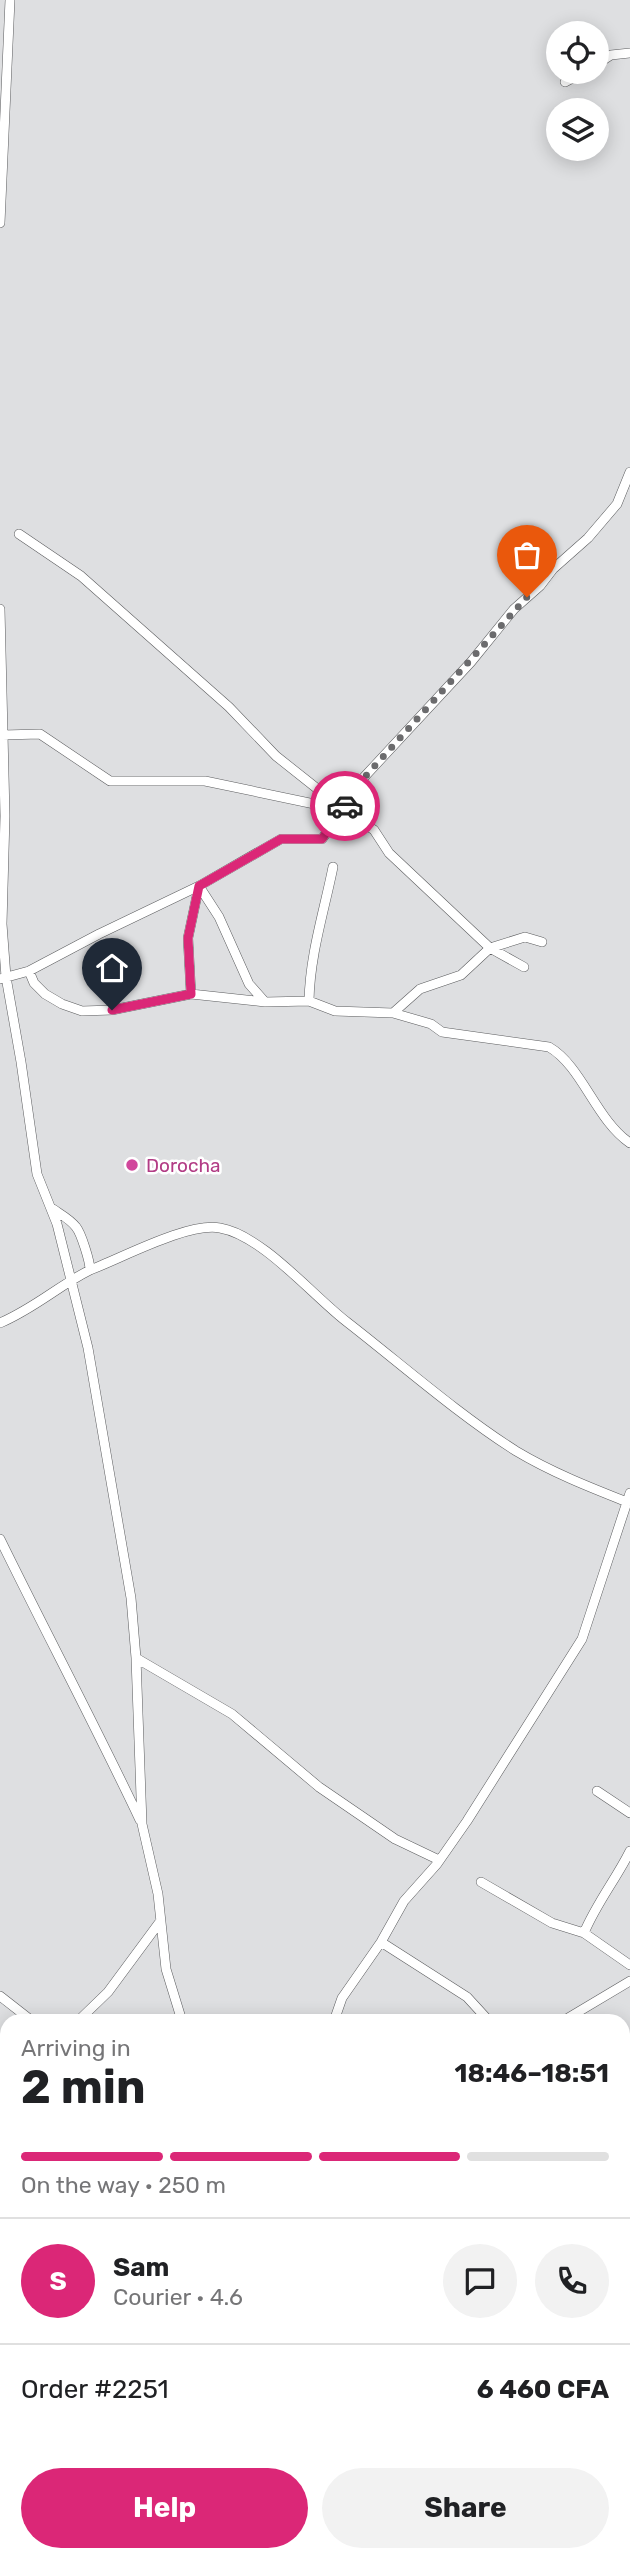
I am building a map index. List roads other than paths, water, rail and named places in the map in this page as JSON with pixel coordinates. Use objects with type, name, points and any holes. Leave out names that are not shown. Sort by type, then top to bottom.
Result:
[{"type":"street","points":[[0,223],[10,0]]},
{"type":"street","points":[[609,56],[630,53]]},
{"type":"street","points":[[3,978],[29,971],[199,886],[281,839],[322,839],[354,789],[471,662],[514,609],[588,538],[617,504],[630,472]]},
{"type":"street","points":[[19,534],[80,576],[229,707],[276,756],[343,810],[374,830],[389,853],[490,948],[524,967]]},
{"type":"street","points":[[0,609],[3,978],[22,1062],[37,1174],[51,1208],[93,1374],[131,1598],[142,1824],[158,1894],[166,1969],[180,2014]]},
{"type":"street","points":[[3,735],[40,734],[110,781],[205,781],[343,810]]},
{"type":"street","points":[[309,1001],[309,972],[333,867]]},
{"type":"street","points":[[191,994],[188,938],[199,886]]},
{"type":"street","points":[[199,886],[219,917],[248,984],[265,1002]]},
{"type":"street","points":[[393,1013],[420,989],[461,975],[490,948],[524,937],[542,943]]},
{"type":"street","points":[[29,971],[34,983],[45,994],[82,1011],[112,1010],[191,994],[265,1002],[309,1001],[335,1012],[393,1013],[430,1024],[442,1032],[549,1047],[561,1055],[609,1123],[630,1143]]},
{"type":"street","points":[[51,1208],[78,1228],[80,1240],[89,1258],[90,1270]]},
{"type":"street","points":[[0,1323],[22,1314],[70,1279],[90,1270],[190,1230],[220,1227],[247,1238],[270,1255],[344,1320],[506,1444],[555,1472],[629,1497],[582,1639],[467,1821],[439,1860],[404,1901],[381,1942],[342,1998],[336,2014]]},
{"type":"street","points":[[0,1539],[56,1653],[98,1730],[142,1824]]},
{"type":"street","points":[[136,1658],[232,1714],[319,1787],[395,1839],[439,1860]]},
{"type":"street","points":[[597,1791],[630,1813]]},
{"type":"street","points":[[584,1933],[594,1910],[616,1879],[630,1851]]},
{"type":"street","points":[[481,1882],[552,1923],[584,1933],[630,1965]]},
{"type":"street","points":[[85,2014],[108,1992],[159,1923]]},
{"type":"street","points":[[381,1942],[467,1997],[483,2014]]},
{"type":"street","points":[[575,2014],[630,1981]]},
{"type":"street","points":[[0,1996],[23,2014]]},
{"type":"place","name":"Dorocha","points":[[132,1165]]}]
